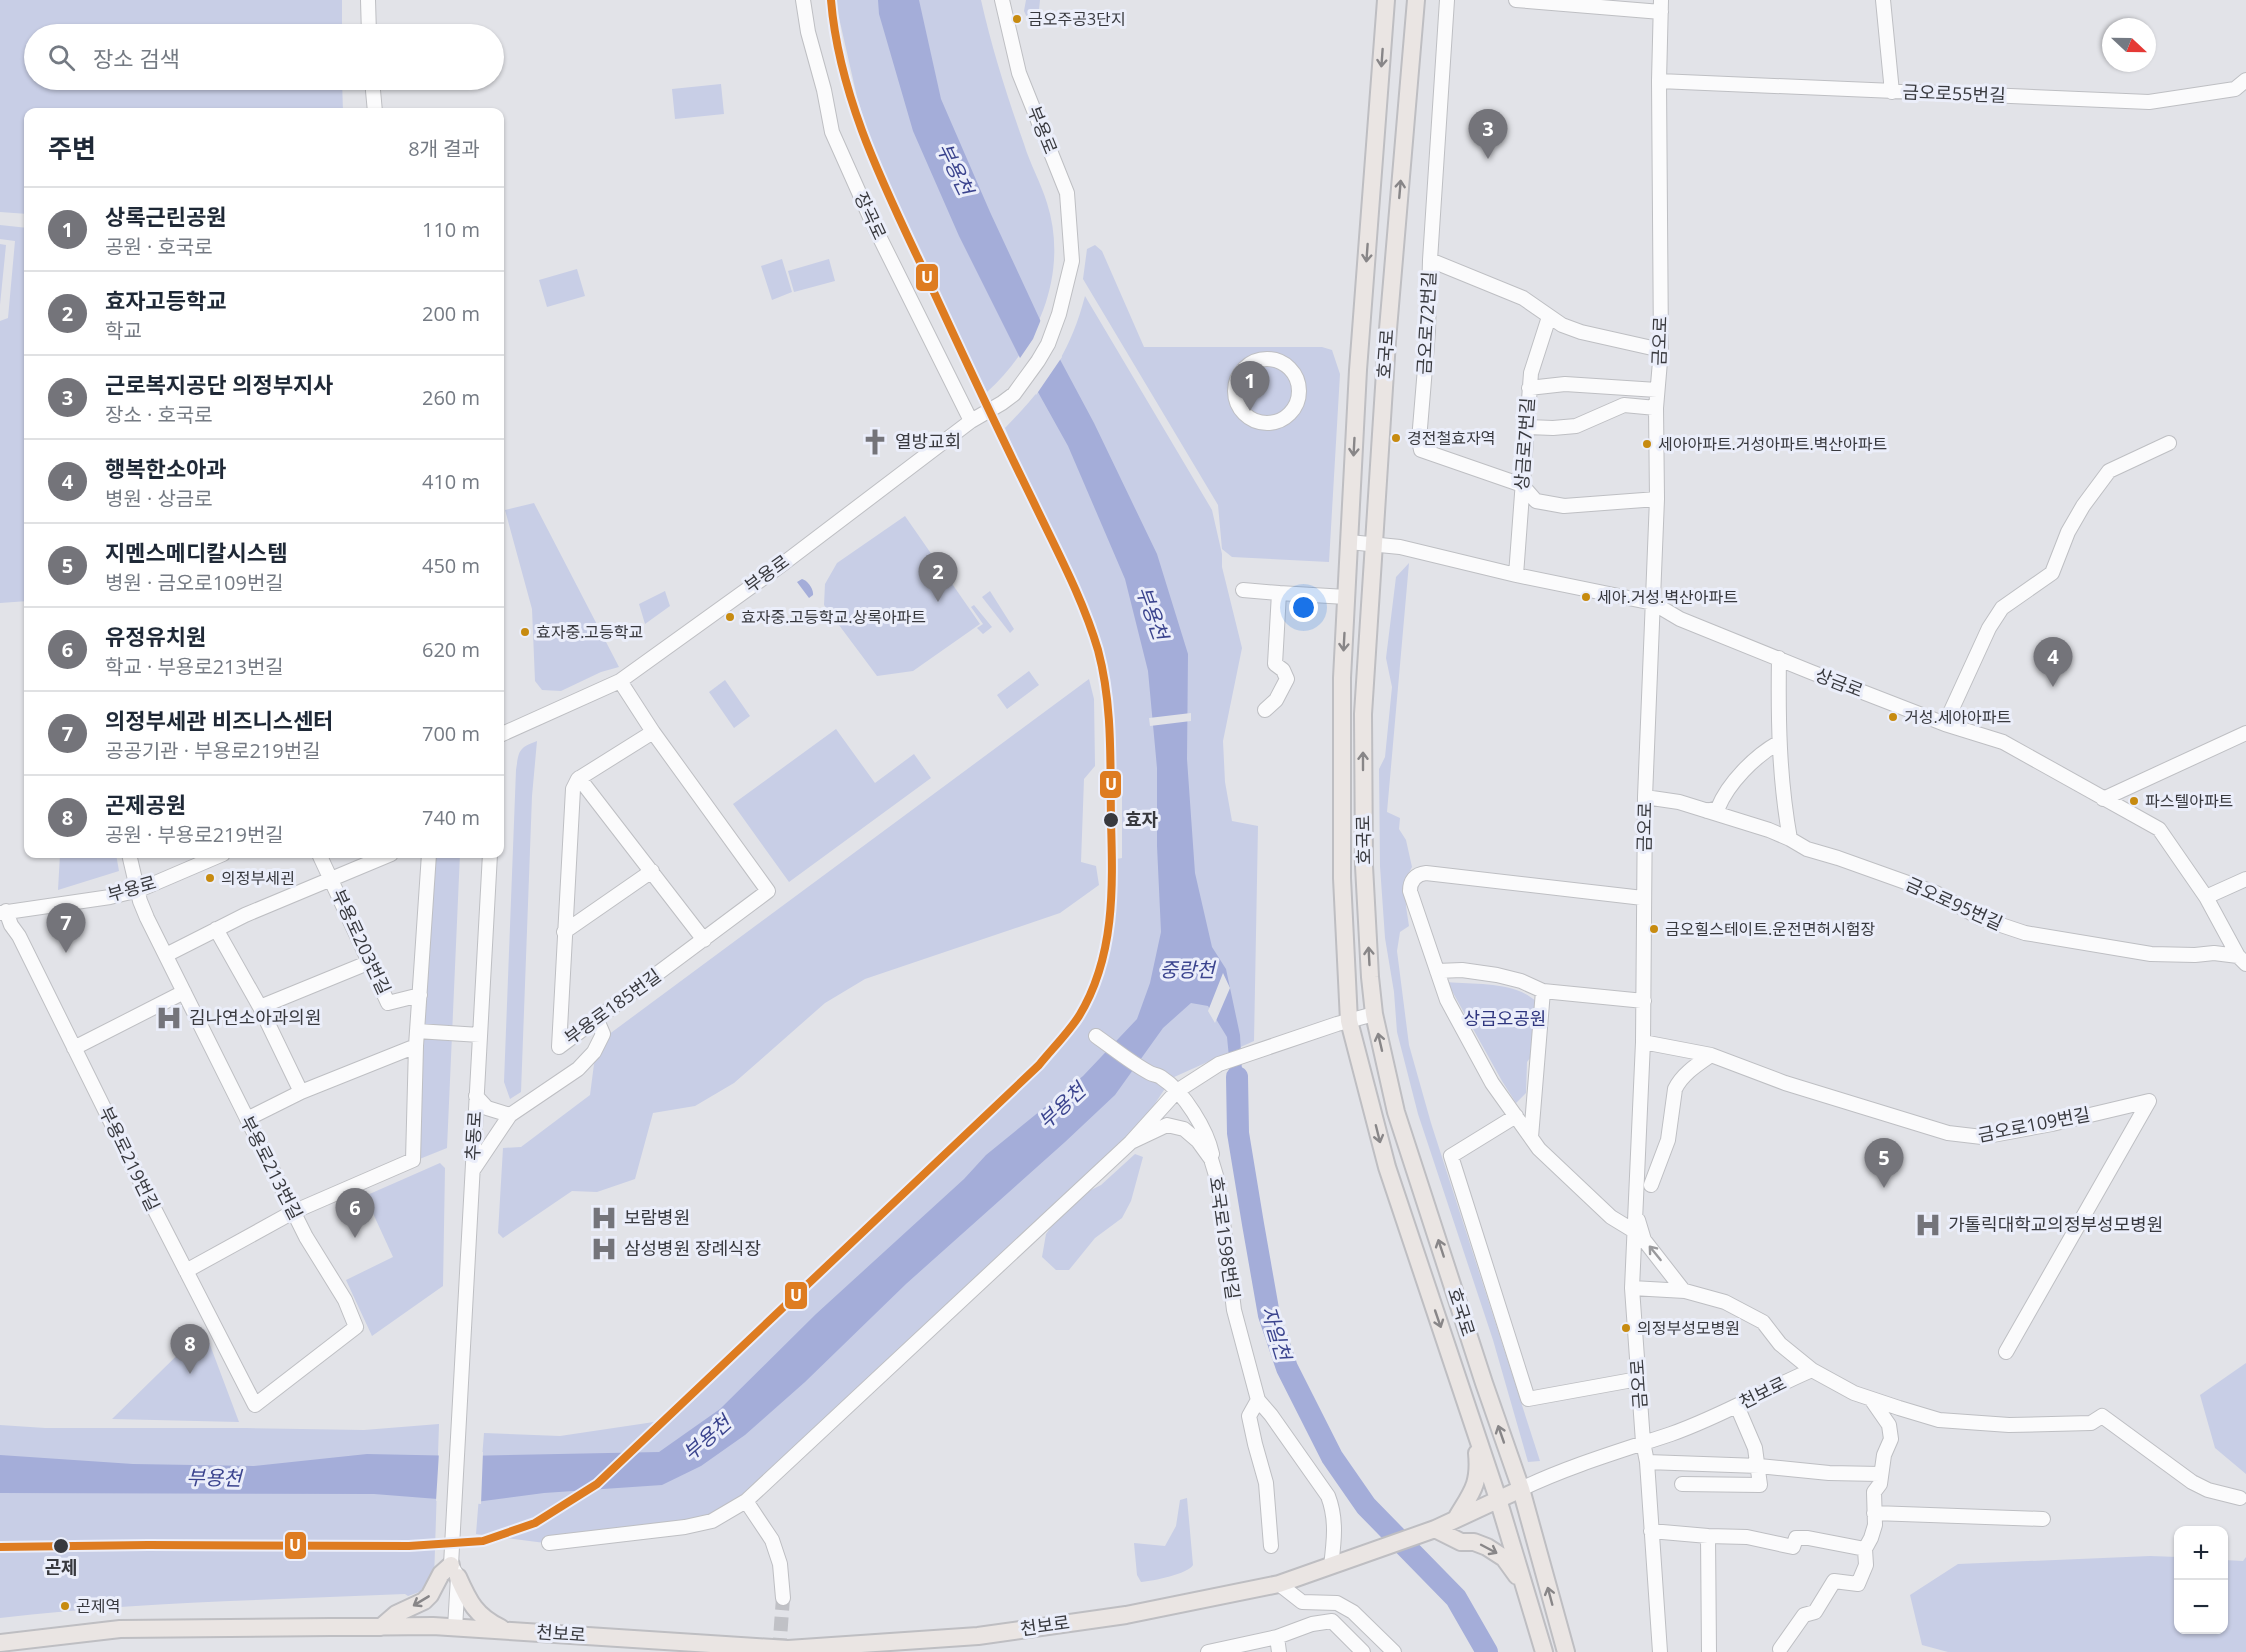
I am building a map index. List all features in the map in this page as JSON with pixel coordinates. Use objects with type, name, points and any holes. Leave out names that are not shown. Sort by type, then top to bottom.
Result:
[{"type":"main road","name":"호국로","points":[[1386,0],[1358,370],[1342,678],[1342,878],[1350,1021],[1387,1167],[1476,1431],[1544,1652]]},
{"type":"main road","name":"호국로","points":[[1416,0],[1387,341],[1363,736],[1364,866],[1374,1014],[1396,1112],[1521,1489],[1566,1652]]},
{"type":"main road","points":[[1364,1077],[1372,1072],[1379,1076],[1384,1098],[1396,1112]]},
{"type":"main road","points":[[1456,1519],[1469,1501],[1476,1483],[1478,1466],[1476,1431]]},
{"type":"main road","name":"천보로","points":[[0,1643],[120,1629],[381,1627],[505,1630],[788,1649],[978,1636],[1126,1615],[1279,1584],[1435,1529],[1521,1489]]},
{"type":"main road","points":[[1435,1529],[1461,1542],[1474,1542],[1487,1547],[1504,1558],[1527,1595]]},
{"type":"main road","points":[[381,1627],[396,1614],[424,1601],[430,1595],[441,1574],[455,1571],[474,1609],[486,1621],[505,1630]]},
{"type":"street","points":[[368,0],[369,24]]},
{"type":"street","name":"장곡로","points":[[803,0],[808,32],[824,90],[832,132],[873,224],[971,421]]},
{"type":"street","name":"부용로","points":[[504,733],[620,681],[784,563],[971,421],[1014,394],[1026,379],[1048,344],[1059,314],[1072,261],[1066,193],[1019,73],[1002,0]]},
{"type":"street","points":[[1430,260],[1447,0]]},
{"type":"street","points":[[1516,0],[1661,6]]},
{"type":"street","points":[[1883,0],[1892,92]]},
{"type":"street","name":"금오로","points":[[1660,1652],[1632,1288],[1643,1042],[1646,914],[1643,898],[1645,796],[1657,499],[1656,408],[1661,350],[1659,81],[1661,6]]},
{"type":"street","name":"금오로55번길","points":[[1659,81],[2149,102],[2235,89],[2246,80]]},
{"type":"street","points":[[373,90],[375,108]]},
{"type":"street","name":"금오로72번길","points":[[1522,485],[1421,450],[1419,440],[1428,332],[1430,260],[1523,298],[1549,317],[1581,332],[1661,350]]},
{"type":"street","name":"상금로7번길","points":[[1516,574],[1530,374],[1549,317]]},
{"type":"street","points":[[1269,359],[1283,363],[1293,373],[1299,386],[1294,407],[1285,417],[1272,422],[1258,421],[1246,415],[1236,397],[1236,383],[1243,370],[1254,362],[1269,359]]},
{"type":"street","points":[[1529,388],[1565,384],[1657,390]]},
{"type":"street","points":[[1528,427],[1576,426],[1624,405],[1656,408]]},
{"type":"street","points":[[1945,724],[1989,628],[2002,608],[2052,573],[2068,532],[2083,506],[2109,471],[2169,442]]},
{"type":"street","points":[[1522,485],[1536,501],[1564,506],[1657,499]]},
{"type":"street","name":"상금로","points":[[1349,542],[1400,548],[1653,603],[1680,619],[1945,724],[2003,742],[2160,829],[2206,897],[2242,960]]},
{"type":"street","points":[[1243,590],[1346,597]]},
{"type":"street","points":[[1265,710],[1276,700],[1287,679],[1283,670],[1275,664],[1279,592]]},
{"type":"street","points":[[1779,658],[1778,743],[1790,839]]},
{"type":"street","name":"부용로185번길","points":[[579,778],[573,789],[559,1047],[768,891],[653,732],[620,681]]},
{"type":"street","points":[[653,732],[579,778],[704,940]]},
{"type":"street","points":[[2103,799],[2246,733]]},
{"type":"street","points":[[1707,811],[1719,808],[1724,794],[1761,753],[1778,743]]},
{"type":"street","name":"금오로95번길","points":[[1645,796],[1679,802],[1790,839],[1807,849],[1936,893],[1980,918],[2025,933],[2151,954],[2214,953],[2242,960]]},
{"type":"street","name":"부용로213번길","points":[[130,858],[140,901],[147,918],[293,1212],[345,1300],[356,1327],[255,1404]]},
{"type":"street","name":"부용로","points":[[3,912],[110,897],[139,890],[202,858]]},
{"type":"street","name":"부용로203번길","points":[[293,1212],[412,1160],[420,995],[388,1003],[322,858]]},
{"type":"street","points":[[166,955],[216,929],[382,858]]},
{"type":"street","points":[[420,995],[429,858]]},
{"type":"street","name":"추동로","points":[[455,1571],[458,1418],[490,858]]},
{"type":"street","points":[[564,932],[652,871]]},
{"type":"street","points":[[1634,1231],[1611,1217],[1539,1149],[1492,1083],[1448,1000],[1410,891],[1412,881],[1420,873],[1643,898]]},
{"type":"street","points":[[2206,897],[2246,879]]},
{"type":"street","name":"부용로219번길","points":[[3,912],[19,936],[255,1404]]},
{"type":"street","points":[[216,929],[260,1007],[301,1092]]},
{"type":"street","points":[[260,1007],[370,962]]},
{"type":"street","points":[[1437,971],[1462,970],[1497,975],[1521,981],[1543,991],[1644,1001]]},
{"type":"street","points":[[1531,1137],[1543,991]]},
{"type":"street","points":[[74,1048],[184,992]]},
{"type":"street","points":[[549,1543],[685,1527],[712,1521],[746,1501],[1131,1142],[1177,1091],[1219,1064],[1374,1014]]},
{"type":"street","points":[[472,1172],[510,1115],[578,1070],[594,1052],[603,1034],[597,1020]]},
{"type":"street","points":[[417,1031],[480,1035]]},
{"type":"street","points":[[1096,1036],[1150,1073],[1161,1077],[1177,1091],[1198,1120],[1210,1143],[1218,1182]]},
{"type":"street","name":"금오로109번길","points":[[1643,1042],[1711,1055],[1785,1083],[1948,1133],[1972,1137],[2052,1124],[2148,1101],[2006,1352]]},
{"type":"street","points":[[247,1119],[301,1092],[416,1046]]},
{"type":"street","points":[[1652,1185],[1668,1140],[1675,1089],[1691,1069],[1711,1055]]},
{"type":"street","points":[[476,1096],[487,1108],[510,1115]]},
{"type":"street","points":[[1516,1116],[1451,1156],[1528,1399],[1638,1379]]},
{"type":"street","name":"호국로1598번길","points":[[1131,1142],[1167,1125],[1184,1129],[1198,1141],[1211,1159],[1218,1182],[1234,1310],[1258,1400],[1249,1416],[1266,1483],[1271,1546]]},
{"type":"street","points":[[186,1271],[293,1212]]},
{"type":"street","points":[[1635,1212],[1644,1240],[1683,1290]]},
{"type":"street","points":[[1632,1288],[1683,1290],[1725,1302],[1763,1322],[1780,1344],[1812,1370],[1854,1393],[1939,1420],[2010,1425],[2091,1423],[2102,1416],[2192,1482],[2208,1490],[2240,1498]]},
{"type":"street","name":"천보로","points":[[1521,1489],[1545,1477],[1671,1433],[1737,1406],[1812,1370]]},
{"type":"street","points":[[1780,1649],[1804,1616],[1815,1612],[1834,1581],[1858,1584],[1866,1565],[1865,1549],[1875,1525],[1874,1492],[1880,1484],[1884,1455],[1891,1440],[1889,1425],[1870,1398]]},
{"type":"street","points":[[1258,1400],[1328,1496],[1334,1511],[1331,1566]]},
{"type":"street","points":[[1682,1484],[1760,1485],[1755,1448],[1737,1406]]},
{"type":"street","points":[[1647,1462],[1880,1474]]},
{"type":"street","points":[[746,1501],[772,1540],[780,1564],[783,1598]]},
{"type":"street","points":[[1874,1513],[2043,1519]]},
{"type":"street","points":[[1651,1531],[1748,1537],[1793,1547],[1796,1538],[1808,1538],[1865,1549]]},
{"type":"street","points":[[1708,1536],[1709,1652]]},
{"type":"street","points":[[455,1571],[455,1628]]},
{"type":"street","points":[[1279,1584],[1302,1602],[1337,1603],[1353,1612],[1394,1652]]},
{"type":"street","points":[[1208,1652],[1277,1637],[1312,1624],[1332,1622],[1363,1652]]},
{"type":"street","points":[[1277,1637],[1279,1652]]},
{"type":"green space","points":[[0,0],[342,0],[342,24],[24,24],[24,90],[342,90],[343,108],[24,108],[24,214],[0,212]]},
{"type":"green space","points":[[835,0],[981,0],[1006,90],[1026,151],[1047,203],[1053,229],[1054,255],[1045,306],[1035,330],[1005,373],[987,392],[915,248],[874,151],[857,97]]},
{"type":"green space","points":[[1026,0],[1040,0],[1039,10],[1045,15],[1044,25],[1029,22],[1024,11]]},
{"type":"green space","points":[[721,84],[724,114],[675,119],[672,89]]},
{"type":"green space","points":[[0,225],[24,228],[24,601],[0,603],[0,321],[8,318],[15,241],[0,239]]},
{"type":"green space","points":[[0,244],[6,245],[0,305]]},
{"type":"green space","points":[[1095,245],[1102,251],[1144,347],[1322,347],[1332,350],[1340,374],[1329,562],[1232,557],[1222,549],[1218,505],[1083,279],[1087,249]]},
{"type":"green space","points":[[782,259],[792,292],[772,300],[761,266]]},
{"type":"green space","points":[[829,259],[835,281],[794,292],[788,271]]},
{"type":"green space","points":[[577,269],[585,296],[547,307],[539,280]]},
{"type":"green space","points":[[1085,296],[1212,510],[1222,554],[1222,567],[1242,648],[1223,741],[1225,782],[1232,821],[1258,826],[1254,1041],[1172,1078],[1146,1117],[1125,1141],[749,1492],[711,1519],[545,1543],[476,1534],[484,1433],[560,1436],[674,1419],[1054,1056],[1081,1024],[1103,977],[1114,910],[1111,860],[1122,858],[1122,784],[1112,784],[1113,700],[1096,624],[1025,477],[1005,428],[1033,398],[1055,368],[1072,335]]},
{"type":"green space","points":[[534,503],[619,667],[601,672],[561,691],[542,690],[535,681],[532,609],[505,510]]},
{"type":"green space","points":[[905,516],[980,624],[913,671],[877,676],[824,605],[825,584],[837,563]]},
{"type":"green space","points":[[1409,563],[1387,812],[1400,818],[1399,829],[1406,840],[1412,867],[1405,888],[1409,926],[1400,932],[1397,951],[1409,1045],[1431,1123],[1540,1461],[1528,1462],[1493,1340],[1418,1114],[1397,1032],[1394,992],[1385,938],[1380,866],[1379,769],[1385,757],[1392,687],[1386,658],[1396,577]]},
{"type":"green space","points":[[665,591],[670,606],[645,624],[639,604]]},
{"type":"green space","points":[[990,591],[1014,629],[1010,633],[982,597]]},
{"type":"green space","points":[[974,605],[992,627],[983,634],[977,628],[983,624],[971,607]]},
{"type":"green space","points":[[1029,671],[1039,685],[1007,709],[997,695]]},
{"type":"green space","points":[[1089,679],[1094,699],[1095,766],[1084,779],[1081,862],[1096,866],[1099,885],[1060,913],[865,979],[825,1003],[734,1083],[695,1106],[653,1113],[635,1179],[597,1192],[572,1191],[503,1238],[498,1233],[503,1148],[521,1147],[590,1095],[594,1064],[608,1035]]},
{"type":"green space","points":[[725,680],[750,716],[734,728],[709,692]]},
{"type":"green space","points":[[836,729],[875,783],[914,754],[931,778],[789,882],[733,804]]},
{"type":"green space","points":[[537,741],[532,796],[521,1092],[510,1099],[504,1082],[516,770],[520,751]]},
{"type":"green space","points":[[60,858],[117,858],[119,871],[58,890]]},
{"type":"green space","points":[[433,858],[460,858],[447,1148],[417,1160]]},
{"type":"green space","name":"상금오공원","points":[[1447,982],[1507,987],[1528,995],[1537,1002],[1534,1053],[1527,1062],[1526,1093],[1516,1103],[1502,1081]]},
{"type":"green space","points":[[1135,1154],[1143,1157],[1131,1201],[1122,1218],[1095,1238],[1069,1270],[1056,1270],[1042,1257],[1046,1234],[1056,1220],[1085,1193],[1101,1185]]},
{"type":"green space","points":[[440,1163],[445,1168],[443,1286],[372,1336],[346,1280],[393,1257],[365,1196]]},
{"type":"green space","points":[[204,1329],[239,1422],[112,1419]]},
{"type":"green space","points":[[2246,1363],[2246,1474],[2215,1448],[2200,1395]]},
{"type":"green space","points":[[439,1424],[434,1580],[422,1591],[408,1596],[405,1594],[151,1605],[0,1618],[0,1425],[45,1428],[364,1430]]},
{"type":"green space","points":[[1187,1498],[1193,1565],[1178,1574],[1141,1582],[1137,1575],[1134,1543],[1165,1546],[1176,1526],[1180,1500]]},
{"type":"green space","points":[[2174,1557],[2174,1634],[2228,1634],[2228,1560],[2243,1561],[2246,1557],[2246,1652],[1948,1652],[1922,1645],[1910,1595],[1958,1564]]},
{"type":"water","name":"중랑천","points":[[878,0],[919,0],[941,99],[1048,337],[1094,423],[1157,554],[1188,654],[1187,759],[1195,873],[1212,947],[1226,969],[1240,1035],[1244,1108],[1234,1108],[1227,1037],[1208,1006],[1191,1003],[1163,1028],[1115,1095],[906,1284],[805,1382],[745,1435],[701,1466],[662,1485],[544,1493],[476,1502],[374,1494],[0,1493],[0,1455],[133,1464],[254,1466],[367,1454],[464,1456],[659,1452],[720,1409],[816,1314],[964,1179],[986,1155],[1083,1076],[1137,1019],[1150,983],[1161,932],[1157,846],[1157,768],[1148,671],[1125,579],[1068,446],[1029,376],[959,236],[913,131],[879,14]]},
{"type":"water","points":[[802,579],[812,590],[813,595],[809,598],[797,582]]},
{"type":"pier","points":[[1042,317],[1062,357],[1036,395],[1018,361],[1033,339]]},
{"type":"pier","points":[[1191,713],[1191,721],[1150,726],[1149,718]]},
{"type":"pier","points":[[1223,973],[1230,988],[1215,1023],[1208,1011]]},
{"type":"pier","points":[[439,1452],[483,1452],[481,1504],[436,1501]]},
{"type":"waterway","name":"자일천","points":[[1237,1077],[1238,1133],[1253,1224],[1269,1315],[1287,1368],[1332,1457],[1366,1506],[1456,1598],[1487,1652]]},
{"type":"tunnel","points":[[779,1652],[783,1598]]},
{"type":"transit line","name":"U","points":[[0,1547],[409,1546],[483,1541],[535,1523],[597,1484],[1039,1065],[1079,1016],[1091,993],[1099,970],[1109,922],[1111,897],[1110,735],[1106,692],[1098,650],[1069,575],[979,389],[866,142],[843,72],[831,0]]},
{"type":"place","name":"금오주공3단지","points":[[1017,19]]},
{"type":"place","name":"근로복지공단 의정부지사","points":[[1488,159]]},
{"type":"place","name":"상록근린공원","points":[[1250,411]]},
{"type":"place","name":"경전철효자역","points":[[1396,438]]},
{"type":"place","name":"열방교회","points":[[875,442]]},
{"type":"place","name":"세아아파트.거성아파트.벽산아파트","points":[[1647,444]]},
{"type":"place","name":"세아.거성.벽산아파트","points":[[1586,597]]},
{"type":"place","name":"효자고등학교","points":[[938,602]]},
{"type":"place","name":"효자중.고등학교.상록아파트","points":[[730,617]]},
{"type":"place","name":"효자중.고등학교","points":[[525,632]]},
{"type":"place","name":"행복한소아과","points":[[2053,687]]},
{"type":"place","name":"거성.세아아파트","points":[[1893,717]]},
{"type":"place","name":"파스텔아파트","points":[[2134,801]]},
{"type":"place","name":"효자","points":[[1111,820]]},
{"type":"place","name":"의정부세괸","points":[[210,878]]},
{"type":"place","name":"금오힐스테이트.운전면허시험장","points":[[1654,929]]},
{"type":"place","name":"의정부세관 비즈니스센터","points":[[66,953]]},
{"type":"place","name":"김나연소아과의원","points":[[169,1018]]},
{"type":"place","name":"지멘스메디칼시스템","points":[[1884,1188]]},
{"type":"place","name":"보람병원","points":[[604,1218]]},
{"type":"place","name":"가톨릭대학교의정부성모병원","points":[[1928,1225]]},
{"type":"place","name":"유정유치원","points":[[355,1238]]},
{"type":"place","name":"삼성병원 장례식장","points":[[604,1249]]},
{"type":"place","name":"의정부성모병원","points":[[1626,1328]]},
{"type":"place","name":"곤제공원","points":[[190,1374]]},
{"type":"place","name":"곤제","points":[[61,1546]]},
{"type":"place","name":"곤제역","points":[[65,1606]]},
{"type":"water label","name":"부용천","points":[[955,169]]},
{"type":"water label","name":"부용천","points":[[1152,613]]},
{"type":"water label","name":"부용천","points":[[1062,1106]]},
{"type":"water label","name":"부용천","points":[[707,1438]]},
{"type":"water label","name":"부용천","points":[[214,1478]]}]
